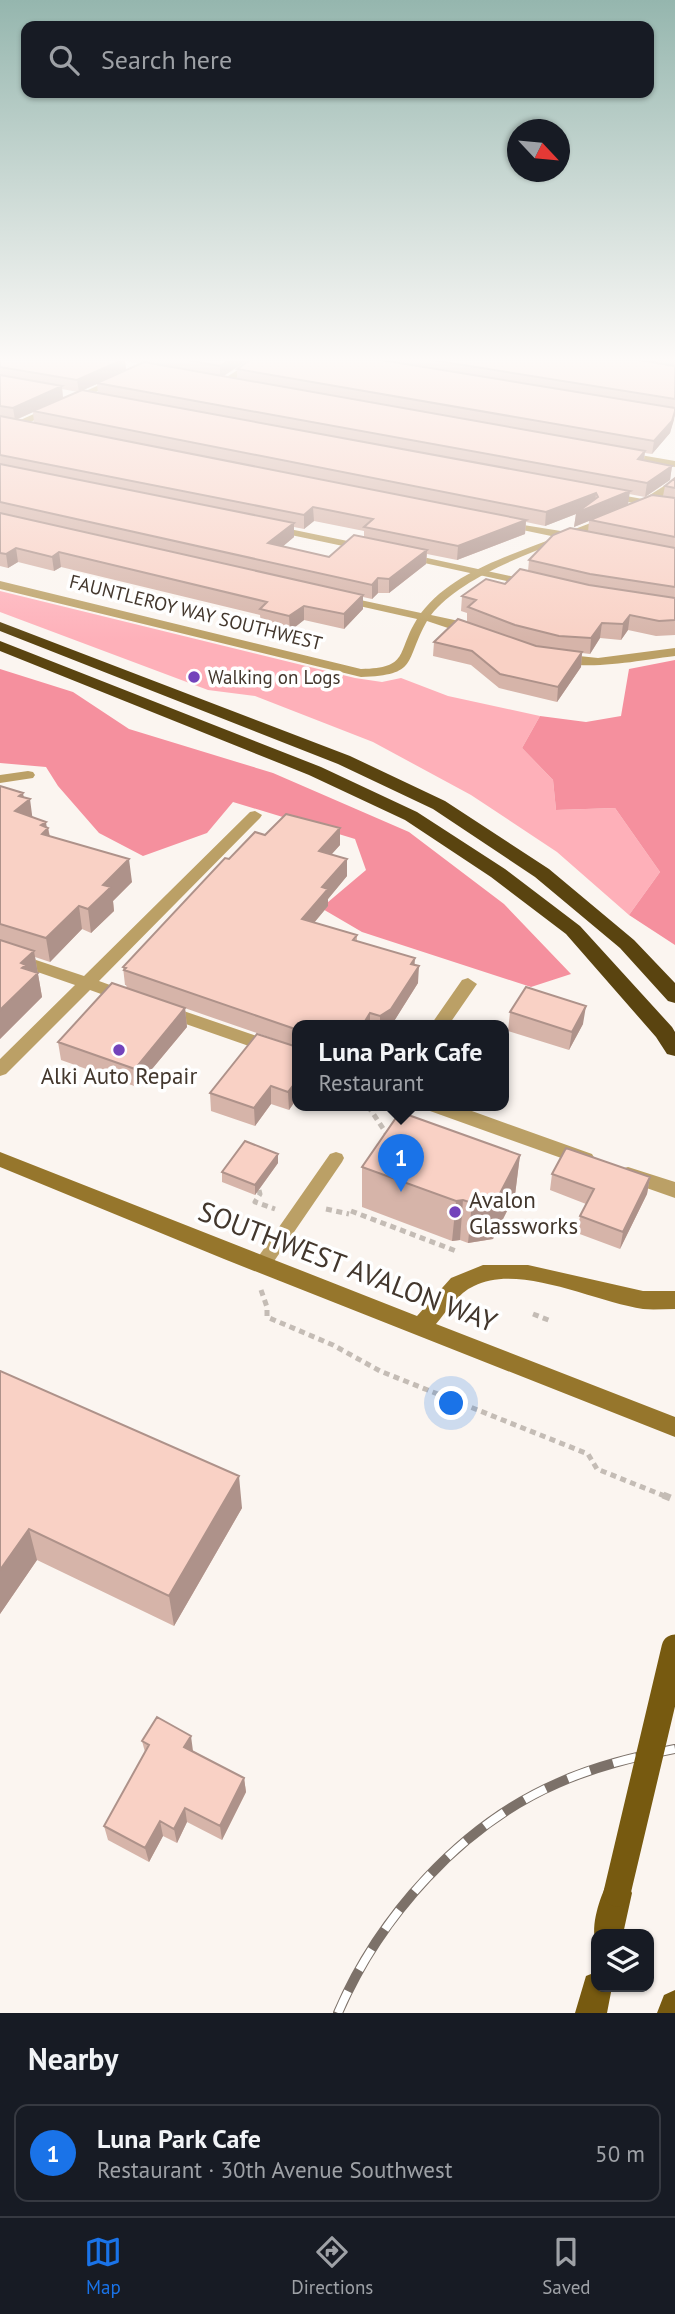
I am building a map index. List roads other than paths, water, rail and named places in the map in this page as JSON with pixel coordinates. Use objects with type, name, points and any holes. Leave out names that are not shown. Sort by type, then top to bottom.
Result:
[{"type":"highway","points":[[0,626],[344,760],[439,805],[542,873],[627,944],[675,996]]},
{"type":"highway","points":[[0,646],[316,771],[411,816],[498,873],[573,930],[664,1032],[675,1049]]},
{"type":"main road","name":"SOUTHWEST AVALON WAY","points":[[0,1159],[675,1427]]},
{"type":"main road","points":[[421,1327],[464,1280],[480,1273],[524,1273],[645,1300],[675,1300]]},
{"type":"main road","points":[[609,1929],[675,1648]]},
{"type":"main road","points":[[591,2013],[596,1992]]},
{"type":"main road","points":[[673,2013],[675,2006]]},
{"type":"street","points":[[617,454],[675,464]]},
{"type":"street","points":[[424,617],[435,605],[480,572],[648,503],[675,482]]},
{"type":"street","points":[[485,520],[594,541]]},
{"type":"street","name":"FAUNTLEROY WAY SOUTHWEST","points":[[0,585],[361,673],[382,674],[399,668],[407,660],[424,617]]},
{"type":"street","points":[[331,596],[455,624],[492,639]]},
{"type":"street","points":[[551,657],[598,662],[675,652]]},
{"type":"street","points":[[0,779],[28,775]]},
{"type":"street","points":[[0,1070],[256,815]]},
{"type":"street","points":[[0,953],[292,1055]]},
{"type":"street","points":[[443,1020],[468,984]]},
{"type":"street","points":[[451,1111],[675,1190]]},
{"type":"lane","points":[[594,493],[675,508]]},
{"type":"lane","points":[[266,527],[373,549]]},
{"type":"lane","points":[[400,555],[536,585]]},
{"type":"lane","points":[[262,1265],[336,1158]]},
{"type":"railway","points":[[338,2013],[355,1977],[400,1909],[427,1878],[488,1823],[522,1801],[572,1777],[615,1763],[675,1749]]},
{"type":"place","name":"Walking on Logs","points":[[194,677]]},
{"type":"place","name":"Alki Auto Repair","points":[[119,1050]]},
{"type":"place","name":"Luna Park Cafe","points":[[401,1192]]},
{"type":"place","name":"Avalon Glassworks","points":[[455,1212]]}]
